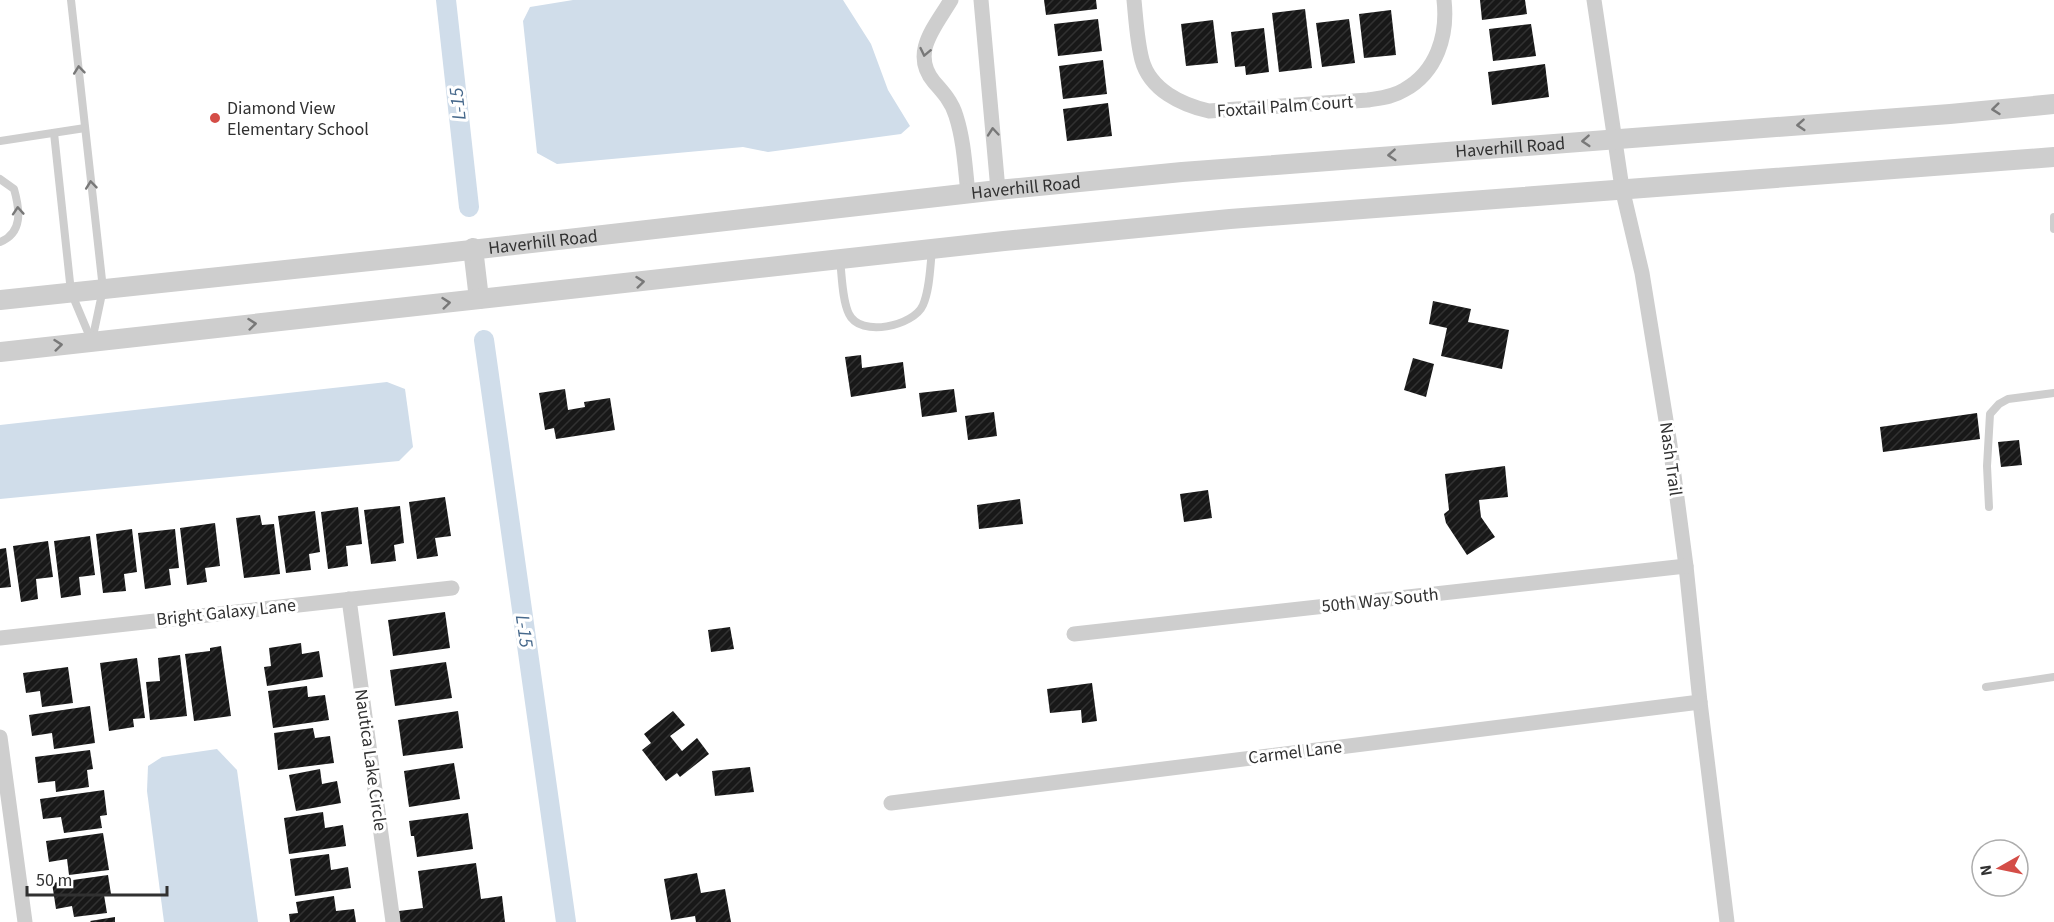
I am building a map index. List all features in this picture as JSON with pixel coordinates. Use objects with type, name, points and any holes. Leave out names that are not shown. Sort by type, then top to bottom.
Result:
[{"type":"street","points":[[951,0],[924,50],[923,64],[956,114],[963,144],[968,193]]},
{"type":"street","points":[[981,0],[998,190]]},
{"type":"street","name":"Foxtail Palm Court","points":[[1134,0],[1142,62],[1153,80],[1168,95],[1189,107],[1209,111],[1368,100],[1388,97],[1404,90],[1420,78],[1434,60],[1444,39],[1444,0]]},
{"type":"street","name":"Nash Trail","points":[[1594,0],[1622,188],[1642,273],[1670,445],[1728,922]]},
{"type":"street","name":"Haverhill Road","points":[[0,300],[998,190],[1324,160],[1950,114],[2054,104]]},
{"type":"street","points":[[0,352],[932,249],[1230,219],[2054,157]]},
{"type":"street","points":[[473,248],[479,299]]},
{"type":"street","name":"50th Way South","points":[[1074,634],[1686,566]]},
{"type":"street","name":"Bright Galaxy Lane","points":[[0,638],[452,588]]},
{"type":"street","name":"Nautica Lake Circle","points":[[349,599],[393,922]]},
{"type":"street","name":"Carmel Lane","points":[[891,803],[1700,702]]},
{"type":"street","points":[[0,737],[25,922]]},
{"type":"lane","points":[[71,0],[103,289],[92,342]]},
{"type":"lane","points":[[0,141],[85,128]]},
{"type":"lane","points":[[54,133],[71,292],[92,342]]},
{"type":"lane","points":[[0,179],[14,189],[19,220],[13,234],[0,242]]},
{"type":"lane","points":[[2054,217],[2054,229]]},
{"type":"lane","points":[[840,259],[848,313],[853,321],[866,327],[887,326],[911,319],[923,306],[928,287],[932,249]]},
{"type":"lane","points":[[1989,507],[1987,466],[1990,414],[1999,404],[2008,399],[2054,393]]},
{"type":"lane","points":[[1986,687],[2054,677]]},
{"type":"water","points":[[573,0],[843,0],[871,44],[888,90],[910,126],[901,134],[768,152],[743,147],[557,164],[537,153],[523,21],[530,7]]},
{"type":"water","points":[[387,382],[405,389],[413,447],[399,461],[0,499],[0,425]]},
{"type":"water","points":[[217,749],[237,770],[258,922],[164,922],[147,791],[148,766],[162,757]]},
{"type":"building","points":[[1044,0],[1096,0],[1097,9],[1046,15]]},
{"type":"building","points":[[1480,0],[1525,0],[1527,14],[1482,20]]},
{"type":"building","points":[[1305,9],[1312,68],[1279,72],[1272,13]]},
{"type":"building","points":[[1391,10],[1396,55],[1364,58],[1359,14]]},
{"type":"building","points":[[1098,19],[1102,51],[1058,56],[1054,24]]},
{"type":"building","points":[[1349,19],[1355,63],[1322,67],[1316,23]]},
{"type":"building","points":[[1213,20],[1218,63],[1186,66],[1181,24]]},
{"type":"building","points":[[1531,24],[1536,56],[1493,61],[1489,29]]},
{"type":"building","points":[[1264,28],[1269,72],[1246,75],[1245,66],[1235,67],[1231,32]]},
{"type":"building","points":[[1103,60],[1107,94],[1063,99],[1059,66]]},
{"type":"building","points":[[1545,64],[1549,97],[1492,105],[1488,72]]},
{"type":"building","points":[[1108,103],[1112,136],[1067,141],[1063,109]]},
{"type":"building","points":[[1433,301],[1471,309],[1468,322],[1509,330],[1502,369],[1441,356],[1447,328],[1429,324]]},
{"type":"building","points":[[861,355],[862,368],[903,362],[906,388],[851,397],[845,357]]},
{"type":"building","points":[[1413,358],[1434,364],[1426,397],[1404,390]]},
{"type":"building","points":[[565,389],[568,410],[585,407],[584,402],[610,398],[615,430],[556,439],[554,428],[545,430],[539,393]]},
{"type":"building","points":[[954,389],[957,412],[922,417],[919,393]]},
{"type":"building","points":[[994,412],[997,436],[968,440],[965,416]]},
{"type":"building","points":[[1977,413],[1980,439],[1883,452],[1880,427]]},
{"type":"building","points":[[2019,440],[2022,465],[2001,467],[1998,442]]},
{"type":"building","points":[[1505,466],[1508,497],[1479,500],[1481,517],[1495,537],[1467,555],[1446,523],[1444,514],[1449,510],[1445,474]]},
{"type":"building","points":[[1208,490],[1212,518],[1184,522],[1180,494]]},
{"type":"building","points":[[445,497],[451,536],[435,538],[438,556],[417,559],[409,502]]},
{"type":"building","points":[[1020,499],[1023,524],[979,529],[977,505]]},
{"type":"building","points":[[400,506],[404,543],[394,545],[396,561],[371,564],[364,510]]},
{"type":"building","points":[[358,507],[362,544],[346,546],[348,566],[328,569],[321,512]]},
{"type":"building","points":[[315,511],[320,552],[309,554],[311,570],[286,573],[278,516]]},
{"type":"building","points":[[260,515],[262,525],[274,524],[280,574],[244,578],[236,518]]},
{"type":"building","points":[[215,523],[220,566],[205,568],[207,582],[187,585],[180,528]]},
{"type":"building","points":[[132,529],[137,572],[124,574],[126,591],[103,593],[96,534]]},
{"type":"building","points":[[175,529],[179,568],[169,569],[171,585],[145,589],[138,533]]},
{"type":"building","points":[[90,536],[95,575],[79,577],[81,595],[61,598],[54,541]]},
{"type":"building","points":[[48,541],[53,577],[36,579],[38,599],[21,602],[13,546]]},
{"type":"building","points":[[6,548],[11,587],[0,588],[0,549]]},
{"type":"building","points":[[445,612],[450,648],[393,656],[388,620]]},
{"type":"building","points":[[730,627],[734,649],[711,652],[708,630]]},
{"type":"building","points":[[301,643],[302,654],[319,651],[323,677],[267,686],[264,667],[271,666],[269,648]]},
{"type":"building","points":[[221,646],[231,716],[194,721],[185,654],[210,651],[210,648]]},
{"type":"building","points":[[180,655],[187,716],[150,720],[146,682],[160,681],[158,658]]},
{"type":"building","points":[[137,658],[145,718],[133,719],[134,727],[109,731],[100,663]]},
{"type":"building","points":[[446,662],[452,698],[395,706],[390,670]]},
{"type":"building","points":[[68,667],[73,703],[42,707],[40,691],[26,693],[23,673]]},
{"type":"building","points":[[1092,683],[1097,721],[1082,723],[1081,710],[1050,713],[1047,689]]},
{"type":"building","points":[[307,686],[308,697],[325,695],[329,720],[273,728],[268,691]]},
{"type":"building","points":[[90,706],[95,743],[54,749],[52,733],[32,736],[29,715]]},
{"type":"building","points":[[458,711],[463,748],[403,756],[398,720]]},
{"type":"building","points":[[673,711],[685,725],[670,736],[682,751],[697,738],[709,754],[680,777],[677,773],[666,781],[642,750],[651,743],[644,734]]},
{"type":"building","points":[[313,728],[315,738],[330,736],[334,763],[278,770],[274,733]]},
{"type":"building","points":[[90,750],[93,769],[87,770],[89,787],[56,792],[55,781],[38,783],[35,757]]},
{"type":"building","points":[[454,763],[460,799],[409,807],[404,771]]},
{"type":"building","points":[[750,767],[754,792],[715,796],[712,771]]},
{"type":"building","points":[[320,769],[322,784],[337,781],[341,803],[296,811],[289,775]]},
{"type":"building","points":[[104,790],[107,815],[100,816],[102,828],[64,833],[61,817],[43,819],[40,799]]},
{"type":"building","points":[[323,812],[325,828],[343,825],[346,846],[289,854],[284,818]]},
{"type":"building","points":[[468,813],[473,849],[417,857],[409,821]]},
{"type":"building","points":[[103,833],[109,870],[69,875],[67,859],[49,862],[46,841]]},
{"type":"building","points":[[329,854],[331,870],[348,867],[351,888],[295,896],[290,859]]},
{"type":"building","points":[[476,863],[481,899],[502,896],[505,922],[400,922],[399,911],[423,908],[418,871]]},
{"type":"building","points":[[697,873],[701,893],[725,889],[731,922],[696,922],[695,916],[671,920],[664,879]]},
{"type":"building","points":[[108,875],[111,894],[104,895],[107,913],[74,917],[72,906],[56,909],[52,883]]},
{"type":"building","points":[[334,896],[336,911],[354,909],[356,922],[290,922],[289,914],[298,913],[296,902]]},
{"type":"building","points":[[115,917],[115,922],[90,921]]},
{"type":"waterway","name":"L-15","points":[[446,0],[469,207]]},
{"type":"waterway","name":"L-15","points":[[484,340],[566,922]]},
{"type":"place","name":"Diamond View Elementary School","points":[[215,118]]}]
